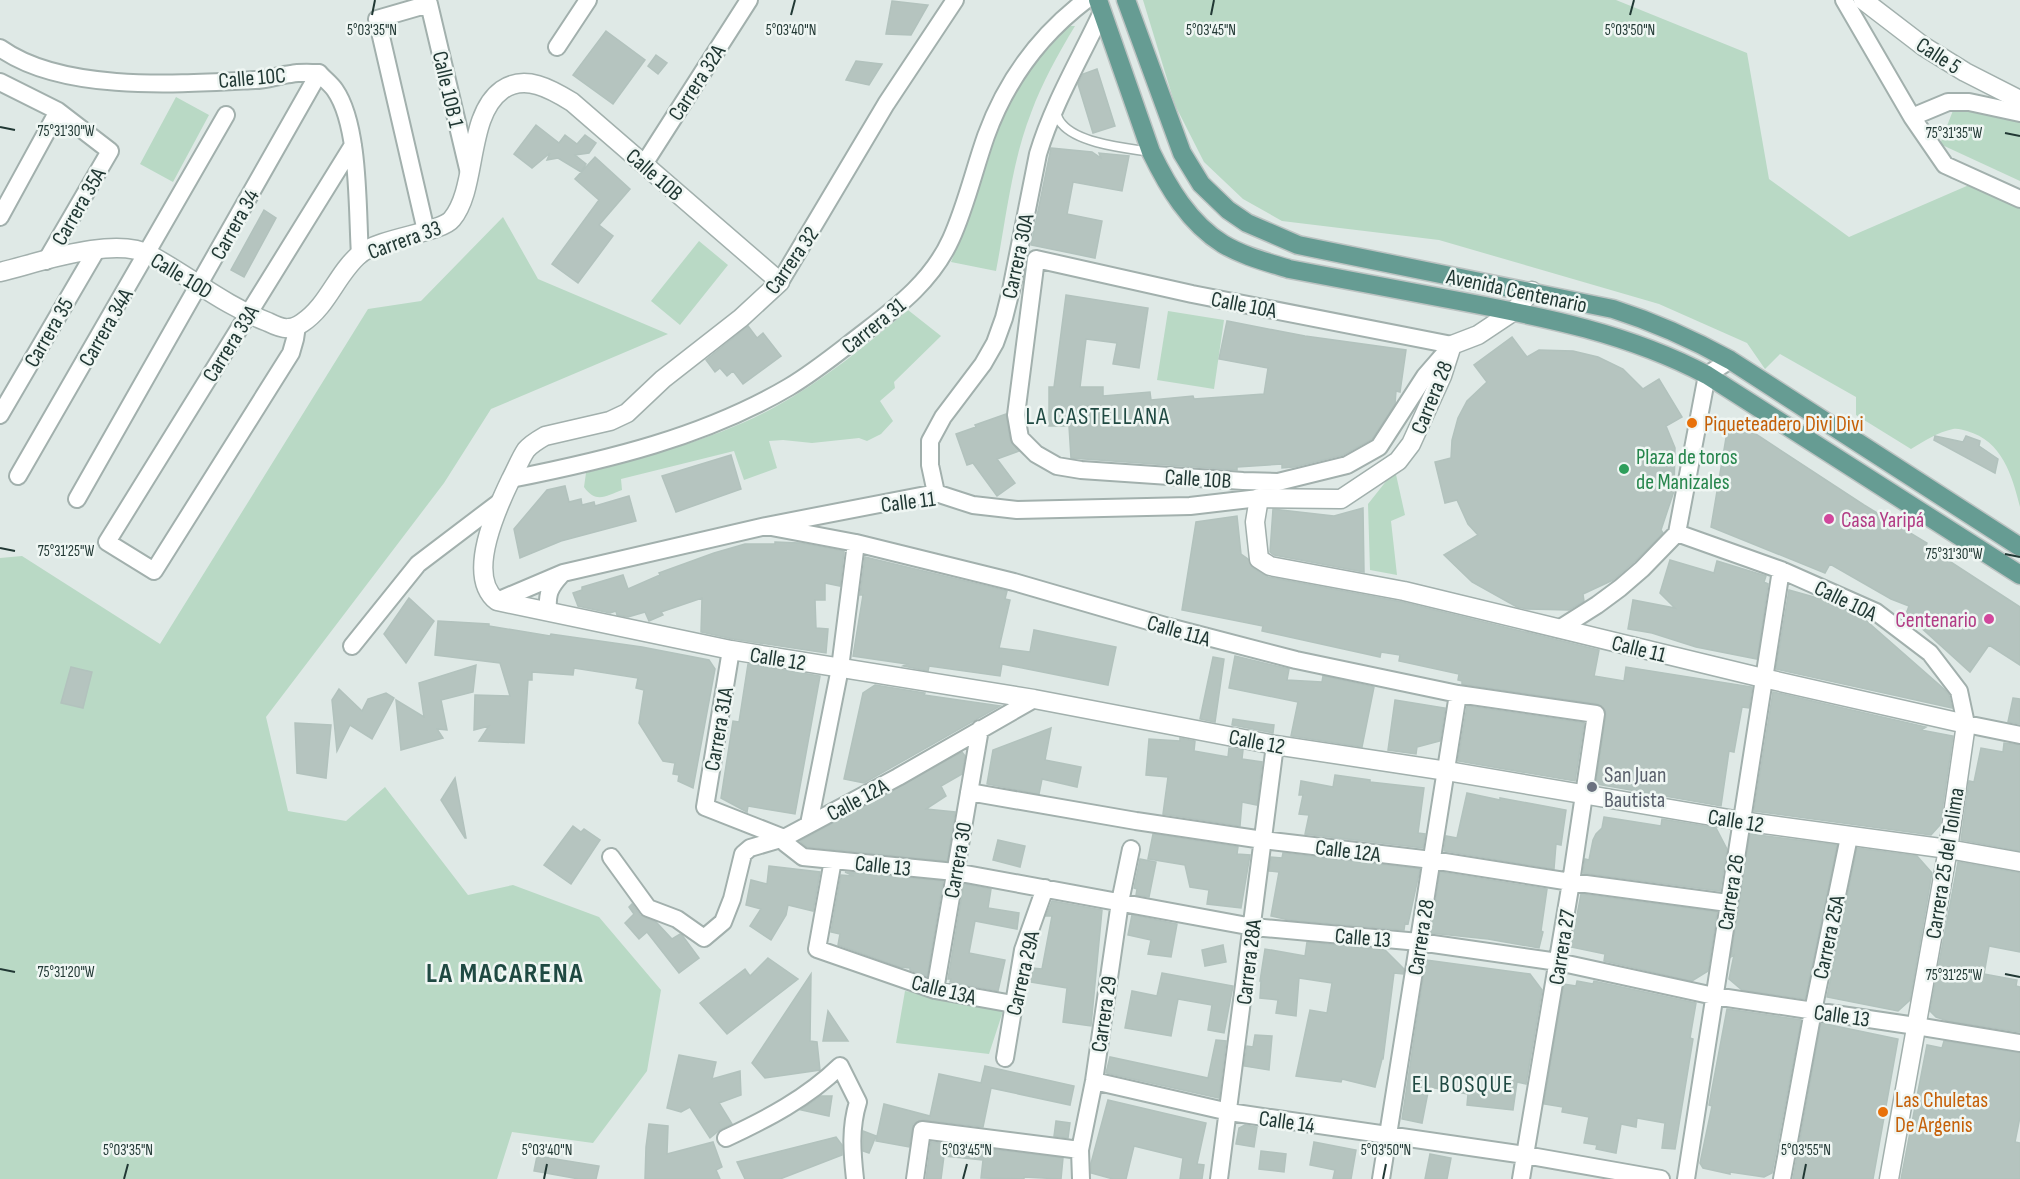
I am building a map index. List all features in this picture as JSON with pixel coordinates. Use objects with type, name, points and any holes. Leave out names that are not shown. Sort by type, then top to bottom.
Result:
[{"type":"main road","name":"Avenida Centenario","points":[[1126,0],[1182,153],[1201,184],[1228,210],[1247,223],[1298,245],[1613,309],[1695,340],[1730,360],[2020,547]]},
{"type":"main road","name":"Avenida Centenario","points":[[1100,6],[1151,153],[1162,175],[1180,203],[1202,228],[1223,244],[1257,259],[1289,269],[1514,311],[1605,333],[1681,361],[1707,375],[2020,575]]},
{"type":"street","points":[[557,47],[588,0]]},
{"type":"street","name":"Carrera 32A","points":[[644,164],[748,0]]},
{"type":"street","name":"Carrera 32","points":[[506,490],[527,450],[536,441],[545,436],[610,421],[627,413],[663,379],[741,318],[780,282],[886,104],[955,0]]},
{"type":"street","name":"Carrera 31","points":[[506,490],[570,468],[690,433],[746,409],[791,386],[904,301],[937,265],[951,239],[986,135],[1012,80],[1051,30],[1086,0]]},
{"type":"street","points":[[1844,0],[1912,117],[1945,165],[2020,199]]},
{"type":"street","name":"Calle 5","points":[[1863,0],[1923,46],[1965,72],[2012,98],[2020,100]]},
{"type":"street","name":"Calle 10B 1","points":[[426,231],[377,19],[429,3],[469,174]]},
{"type":"street","name":"Carrera 30A","points":[[936,493],[930,465],[930,441],[943,417],[983,364],[998,335],[1011,290],[1038,154],[1054,108],[1100,6]]},
{"type":"street","name":"Calle 10C","points":[[0,48],[12,57],[54,72],[111,81],[157,83],[259,80],[293,73],[319,73],[335,90],[350,124],[360,255]]},
{"type":"street","name":"Carrera 34","points":[[76,499],[319,73]]},
{"type":"street","name":"Calle 10B","points":[[521,82],[537,84],[572,102],[780,282]]},
{"type":"street","name":"Carrera 33","points":[[292,327],[318,310],[360,255],[379,244],[450,222],[458,212],[484,113],[494,96],[508,86],[521,82]]},
{"type":"street","points":[[0,83],[58,111],[0,217]]},
{"type":"street","points":[[1912,117],[1948,102],[1969,102],[2020,113]]},
{"type":"street","name":"Carrera 35A","points":[[46,261],[110,151],[58,111]]},
{"type":"street","name":"Carrera 34A","points":[[18,476],[226,115]]},
{"type":"street","name":"Carrera 33A","points":[[292,327],[296,339],[291,353],[154,571],[108,542],[353,145]]},
{"type":"street","name":"Calle 10D","points":[[0,272],[97,249],[120,247],[148,253],[248,314],[292,327]]},
{"type":"street","name":"Carrera 35","points":[[0,415],[97,249]]},
{"type":"street","name":"Calle 10A","points":[[1020,438],[1016,415],[1036,259],[1192,294],[1452,345]]},
{"type":"street","points":[[1452,345],[1478,335],[1514,311],[1532,291]]},
{"type":"street","name":"Carrera 28","points":[[1379,447],[1425,376],[1452,345]]},
{"type":"street","name":"Carrera 28","points":[[1259,498],[1341,499],[1398,461],[1411,444],[1442,376],[1452,345]]},
{"type":"street","points":[[1559,629],[1598,605],[1620,588],[1677,533],[1707,375],[1730,360]]},
{"type":"street","name":"Calle 10B","points":[[1020,438],[1036,454],[1057,466],[1082,471],[1243,482],[1278,482],[1347,465],[1379,447]]},
{"type":"street","points":[[497,601],[491,596],[485,583],[483,567],[485,547],[506,490]]},
{"type":"street","points":[[352,646],[418,564],[506,490]]},
{"type":"street","name":"Calle 11","points":[[497,601],[563,573],[766,526],[936,493],[972,506],[1017,510],[1190,506],[1259,498],[1255,522],[1259,559],[1270,566],[1404,591],[1763,678],[2020,735]]},
{"type":"street","name":"Calle 11A","points":[[766,526],[856,543],[1014,582],[1247,649],[1458,694],[1596,714]]},
{"type":"street","name":"Calle 10A","points":[[1677,533],[1781,570],[1876,612],[1930,653],[1959,691],[1966,724]]},
{"type":"street","points":[[809,824],[840,668],[856,543]]},
{"type":"street","name":"Carrera 26","points":[[1686,1179],[1781,570]]},
{"type":"street","points":[[548,611],[547,598],[551,586],[563,573]]},
{"type":"street","name":"Calle 12","points":[[497,601],[731,650],[1034,699],[1275,745],[1447,771],[1741,821],[1948,849],[2020,862]]},
{"type":"street","name":"Carrera 31A","points":[[731,650],[705,807],[784,838]]},
{"type":"street","name":"Carrera 28","points":[[1381,1179],[1458,694]]},
{"type":"street","name":"Calle 12A","points":[[784,838],[898,777],[1034,699]]},
{"type":"street","name":"Carrera 27","points":[[1521,1179],[1571,882],[1596,714]]},
{"type":"street","name":"Carrera 25 del Tolima","points":[[1889,1179],[1948,849],[1966,724]]},
{"type":"street","name":"Carrera 30","points":[[935,990],[980,729]]},
{"type":"street","name":"Carrera 28A","points":[[1219,1179],[1275,745]]},
{"type":"street","name":"Calle 12A","points":[[969,792],[1263,840],[1432,860],[1728,903]]},
{"type":"street","name":"Carrera 25A","points":[[1782,1179],[1813,1011],[1849,837]]},
{"type":"street","points":[[611,857],[648,908],[677,920],[704,938],[723,922],[732,899],[743,854],[750,848],[784,838]]},
{"type":"street","name":"Calle 13","points":[[784,838],[785,843],[803,857],[955,872],[1253,927],[1419,942],[1558,962],[1714,996],[2020,1043]]},
{"type":"street","name":"Carrera 29","points":[[1081,1179],[1080,1150],[1094,1081],[1120,902],[1131,849]]},
{"type":"street","name":"Calle 13A","points":[[833,860],[817,949],[935,990],[1013,1004]]},
{"type":"street","name":"Carrera 29A","points":[[1005,1058],[1023,950],[1045,888]]},
{"type":"street","points":[[726,1138],[762,1121],[823,1083],[840,1066],[858,1102],[853,1118],[851,1144],[855,1179]]},
{"type":"street","name":"Calle 14","points":[[1094,1081],[1229,1112],[1525,1155],[1661,1179]]},
{"type":"street","points":[[915,1179],[922,1130],[1080,1150]]},
{"type":"lane","points":[[1054,108],[1061,124],[1089,140],[1151,153]]},
{"type":"green space","points":[[1143,0],[1616,0],[1747,53],[1769,179],[1849,237],[1969,185],[2020,209],[2020,507],[2004,461],[1989,443],[1979,436],[1958,429],[1947,430],[1911,449],[1856,415],[1856,397],[1780,354],[1765,369],[1747,343],[1659,304],[1439,240],[1282,221],[1243,199],[1204,162],[1175,105]]},
{"type":"green space","points":[[1069,26],[1075,26],[1045,80],[1024,131],[1014,170],[996,271],[951,262],[971,212],[1004,111],[1021,78]]},
{"type":"green space","points":[[1959,95],[2020,109],[2020,181],[1940,144]]},
{"type":"green space","points":[[176,97],[209,115],[173,182],[140,164]]},
{"type":"green space","points":[[503,217],[538,279],[668,334],[491,409],[444,483],[266,717],[288,811],[346,821],[385,787],[468,895],[513,885],[599,917],[661,990],[647,1071],[593,1143],[512,1132],[497,1179],[0,1179],[0,558],[22,556],[160,644],[368,309],[421,301]]},
{"type":"green space","points":[[699,241],[728,265],[680,325],[651,301]]},
{"type":"green space","points":[[908,310],[941,336],[894,382],[895,388],[880,401],[893,421],[881,434],[867,441],[859,438],[812,443],[769,441],[777,468],[744,480],[734,451],[621,479],[622,490],[602,497],[593,495],[584,487],[586,473],[707,437],[775,407],[827,374]]},
{"type":"green space","points":[[1168,311],[1224,320],[1214,389],[1157,380]]},
{"type":"green space","points":[[1395,470],[1405,515],[1391,521],[1397,575],[1370,570],[1368,504]]},
{"type":"green space","points":[[905,991],[1004,1008],[989,1054],[896,1043]]},
{"type":"building","points":[[892,1],[928,5],[911,35],[886,34]]},
{"type":"building","points":[[606,31],[645,60],[613,104],[573,75]]},
{"type":"building","points":[[656,55],[667,63],[658,74],[648,66]]},
{"type":"building","points":[[856,61],[882,64],[869,85],[846,80]]},
{"type":"building","points":[[1097,69],[1115,126],[1093,133],[1078,84],[1083,74]]},
{"type":"building","points":[[536,125],[559,143],[565,135],[577,144],[585,135],[596,143],[589,153],[575,155],[586,164],[581,172],[558,158],[547,160],[550,153],[532,168],[514,154]]},
{"type":"building","points":[[1051,148],[1092,152],[1101,158],[1099,153],[1129,156],[1122,191],[1073,182],[1067,214],[1102,221],[1095,258],[1031,245]]},
{"type":"building","points":[[595,157],[630,189],[599,225],[613,236],[578,283],[552,264],[599,200],[575,179]]},
{"type":"building","points":[[264,210],[276,218],[244,277],[231,270]]},
{"type":"building","points":[[1066,295],[1148,308],[1139,368],[1113,364],[1117,343],[1086,339],[1080,387],[1103,387],[1103,396],[1150,392],[1151,400],[1264,394],[1268,368],[1219,359],[1227,321],[1305,336],[1406,350],[1400,392],[1396,391],[1395,404],[1372,439],[1343,455],[1294,467],[1282,468],[1282,464],[1237,467],[1237,470],[1071,458],[1069,426],[1049,426],[1049,387],[1054,387]]},
{"type":"building","points":[[748,326],[757,338],[763,333],[781,356],[743,384],[733,371],[727,376],[720,368],[715,372],[706,360]]},
{"type":"building","points":[[1512,337],[1527,357],[1539,350],[1573,351],[1598,357],[1623,369],[1643,389],[1659,379],[1682,417],[1666,426],[1675,448],[1674,491],[1661,530],[1663,533],[1613,580],[1583,594],[1584,601],[1569,610],[1517,607],[1472,582],[1444,555],[1478,535],[1468,524],[1457,500],[1445,503],[1435,462],[1451,458],[1452,440],[1458,418],[1467,401],[1487,382],[1474,365]]},
{"type":"building","points":[[1006,414],[1010,440],[1019,451],[997,459],[1015,483],[997,496],[973,463],[967,465],[956,434]]},
{"type":"building","points":[[1736,421],[1864,505],[1927,543],[1926,546],[2020,607],[2020,665],[1989,645],[1970,672],[1906,614],[1909,606],[1891,599],[1830,564],[1825,573],[1711,527],[1728,426]]},
{"type":"building","points":[[1935,436],[1963,442],[1966,436],[1980,441],[1979,446],[1998,459],[1995,473],[1934,440]]},
{"type":"building","points":[[731,455],[741,489],[676,512],[662,476]]},
{"type":"building","points":[[565,486],[569,502],[581,499],[582,505],[594,502],[595,506],[629,496],[636,521],[561,541],[520,558],[514,529],[547,490]]},
{"type":"building","points":[[1363,508],[1364,572],[1274,555],[1270,552],[1273,509],[1334,516]]},
{"type":"building","points":[[1237,516],[1241,554],[1248,559],[1253,568],[1268,577],[1402,602],[1599,650],[1594,676],[1624,681],[1626,667],[1752,687],[1749,708],[1742,707],[1734,752],[1729,751],[1721,806],[1596,784],[1606,715],[1605,710],[1598,704],[1462,684],[1462,681],[1458,680],[1459,674],[1399,661],[1400,655],[1381,652],[1380,657],[1262,631],[1263,626],[1182,610],[1196,522]]},
{"type":"building","points":[[775,542],[800,543],[844,551],[840,586],[825,583],[825,600],[815,600],[816,628],[828,629],[826,653],[701,632],[702,598],[661,612],[663,615],[649,621],[645,612],[628,617],[617,615],[616,611],[610,613],[578,606],[573,593],[582,590],[582,587],[623,575],[628,589],[660,575],[659,573],[714,553],[745,544],[775,544]]},
{"type":"building","points":[[865,557],[1007,591],[1005,599],[1010,600],[999,648],[1030,652],[1034,630],[1116,647],[1108,685],[1002,664],[1000,676],[929,666],[928,671],[903,666],[907,664],[853,656],[863,595],[860,595]]},
{"type":"building","points":[[1670,560],[1714,573],[1717,561],[1766,576],[1764,582],[1768,584],[1757,659],[1696,647],[1652,633],[1628,629],[1633,600],[1675,608],[1660,593]]},
{"type":"building","points":[[1789,590],[1821,599],[1863,618],[1944,689],[1949,695],[1952,708],[1776,669]]},
{"type":"building","points":[[409,598],[434,621],[406,663],[384,634]]},
{"type":"building","points":[[438,621],[489,624],[489,626],[550,636],[551,634],[642,647],[709,660],[715,669],[693,788],[678,781],[679,775],[673,774],[675,763],[663,761],[639,723],[644,690],[636,688],[638,678],[574,668],[573,675],[532,672],[532,680],[528,680],[524,743],[479,741],[489,726],[474,730],[475,695],[510,696],[500,663],[435,655]]},
{"type":"building","points":[[1235,656],[1289,669],[1287,680],[1322,682],[1323,676],[1374,687],[1362,747],[1291,736],[1298,702],[1229,688]]},
{"type":"building","points":[[1213,657],[1224,659],[1215,722],[1200,719]]},
{"type":"building","points":[[748,664],[820,676],[795,814],[748,806],[747,812],[721,798],[733,721],[739,722]]},
{"type":"building","points":[[476,665],[473,692],[441,700],[447,730],[437,729],[443,738],[401,750],[396,700],[424,717],[419,683]]},
{"type":"building","points":[[71,667],[92,672],[83,708],[61,703]]},
{"type":"building","points":[[875,685],[1000,706],[864,783],[844,779],[863,693]]},
{"type":"building","points":[[339,689],[362,711],[368,699],[386,693],[394,698],[372,739],[350,725],[337,751],[332,700]]},
{"type":"building","points":[[1773,692],[1926,727],[1921,730],[1953,736],[1940,825],[1931,835],[1754,811]]},
{"type":"building","points":[[2013,698],[2020,699],[2020,724],[2008,722]]},
{"type":"building","points":[[1395,700],[1445,708],[1440,741],[1417,747],[1416,754],[1388,750]]},
{"type":"building","points":[[1467,706],[1584,723],[1575,781],[1458,761]]},
{"type":"building","points":[[1233,719],[1274,725],[1273,733],[1232,725]]},
{"type":"building","points":[[295,723],[331,725],[326,778],[297,773]]},
{"type":"building","points":[[1051,728],[1045,760],[1081,767],[1077,787],[1042,779],[1039,794],[987,784],[993,750]]},
{"type":"building","points":[[1180,738],[1195,741],[1194,751],[1228,757],[1229,748],[1243,750],[1242,759],[1262,762],[1257,805],[1242,802],[1240,826],[1163,814],[1168,777],[1146,775],[1149,739],[1180,741]]},
{"type":"building","points":[[2004,743],[2020,745],[2020,851],[1961,840],[1969,781],[1974,782],[1981,748],[2003,752]]},
{"type":"building","points":[[962,752],[965,756],[962,774],[941,786],[946,796],[926,809],[955,812],[947,861],[807,847],[800,841]]},
{"type":"building","points":[[1335,775],[1370,780],[1370,782],[1424,788],[1418,833],[1425,834],[1423,848],[1305,834],[1309,815],[1299,814],[1303,795],[1299,795],[1301,781],[1333,787]]},
{"type":"building","points":[[455,778],[466,838],[441,800]]},
{"type":"building","points":[[1467,793],[1566,810],[1561,845],[1556,844],[1554,869],[1444,851],[1446,836],[1457,838]]},
{"type":"building","points":[[1604,817],[1661,826],[1662,819],[1716,828],[1727,849],[1720,891],[1583,873],[1585,859],[1589,860],[1593,840],[1602,828]]},
{"type":"building","points":[[573,826],[581,832],[584,829],[600,840],[571,884],[544,865]]},
{"type":"building","points":[[1153,834],[1238,847],[1237,854],[1250,855],[1241,908],[1207,904],[1209,890],[1190,887],[1185,865],[1148,859]]},
{"type":"building","points":[[1750,834],[1837,845],[1805,999],[1742,990],[1729,979]]},
{"type":"building","points":[[998,840],[1025,846],[1020,867],[993,860]]},
{"type":"building","points":[[1857,848],[1917,856],[1932,873],[1910,1000],[1898,1011],[1827,997]]},
{"type":"building","points":[[1283,853],[1420,869],[1408,924],[1405,923],[1404,930],[1289,920],[1271,916],[1279,872],[1269,871],[1271,857],[1282,858]]},
{"type":"building","points":[[1140,859],[1156,862],[1149,897],[1136,895],[1137,889],[1134,888]]},
{"type":"building","points":[[1958,862],[2020,873],[2020,952],[1989,946],[1984,974],[2017,980],[2016,986],[2020,987],[2020,1032],[1948,1021],[1936,1017],[1930,1011]]},
{"type":"building","points":[[769,866],[820,872],[813,911],[788,905],[786,915],[771,940],[750,926],[761,909],[746,905],[751,880],[767,884]]},
{"type":"building","points":[[845,872],[943,881],[927,976],[910,970],[910,968],[900,967],[838,945],[840,934],[831,932],[841,875],[854,876]]},
{"type":"building","points":[[1440,872],[1547,889],[1541,931],[1543,932],[1539,948],[1488,939],[1431,933]]},
{"type":"building","points":[[964,884],[991,889],[988,908],[1019,913],[1017,929],[975,921],[969,953],[1005,960],[998,991],[950,982],[951,979],[948,979]]},
{"type":"building","points":[[1581,894],[1717,912],[1708,971],[1692,981],[1604,961],[1605,954],[1571,947]]},
{"type":"building","points":[[1052,901],[1102,910],[1091,1026],[1063,1022],[1067,988],[1030,982],[1033,968],[1042,969],[1052,916],[1046,916]]},
{"type":"building","points":[[632,904],[640,915],[656,922],[672,939],[682,935],[699,958],[679,973],[647,932],[639,939],[625,923],[634,914],[629,907]]},
{"type":"building","points":[[1132,915],[1177,924],[1171,957],[1148,954],[1151,940],[1128,935]]},
{"type":"building","points":[[1307,942],[1385,950],[1404,969],[1403,974],[1394,973],[1383,1059],[1375,1087],[1342,1079],[1341,1082],[1296,1076],[1310,1010],[1327,1013],[1332,983],[1299,978],[1296,1016],[1276,1013],[1278,1000],[1260,998],[1260,981],[1265,949],[1305,956]]},
{"type":"building","points":[[1223,945],[1226,962],[1205,966],[1202,950]]},
{"type":"building","points":[[768,958],[798,979],[727,1034],[700,1003],[745,969],[750,976]]},
{"type":"building","points":[[1426,960],[1530,974],[1542,990],[1526,1084],[1517,1082],[1513,1110],[1467,1105],[1468,1094],[1429,1087],[1422,1123],[1402,1119]]},
{"type":"building","points":[[1162,973],[1233,986],[1224,1033],[1208,1030],[1212,1005],[1178,999],[1171,1036],[1125,1028],[1132,991],[1157,996]]},
{"type":"building","points":[[811,974],[810,1041],[817,1042],[820,1070],[765,1078],[752,1063]]},
{"type":"building","points":[[1577,981],[1593,984],[1594,981],[1696,1003],[1690,1038],[1693,1039],[1675,1149],[1662,1148],[1665,1123],[1637,1118],[1636,1127],[1621,1124],[1616,1153],[1596,1149],[1597,1145],[1584,1143],[1589,1117],[1562,1112],[1563,1107],[1544,1104],[1564,984],[1576,986]]},
{"type":"building","points":[[1727,1009],[1801,1020],[1772,1173],[1764,1177],[1730,1172],[1730,1174],[1703,1168],[1700,1163],[1712,1106],[1709,1105]]},
{"type":"building","points":[[828,1011],[848,1041],[823,1041]]},
{"type":"building","points":[[1821,1023],[1898,1039],[1873,1179],[1793,1179]]},
{"type":"building","points":[[1255,1035],[1272,1036],[1269,1070],[1244,1066],[1247,1046],[1253,1047]]},
{"type":"building","points":[[1216,1040],[1226,1041],[1219,1098],[1106,1073],[1110,1057],[1208,1078]]},
{"type":"building","points":[[1944,1041],[2020,1053],[2020,1117],[2015,1142],[2020,1143],[2020,1179],[1901,1179],[1927,1045],[1942,1048]]},
{"type":"building","points":[[679,1055],[716,1062],[712,1079],[740,1071],[741,1095],[719,1103],[732,1124],[710,1138],[690,1107],[681,1112],[667,1108]]},
{"type":"building","points":[[985,1066],[1074,1086],[1070,1105],[991,1088],[983,1127],[923,1120],[913,1124],[909,1147],[876,1141],[884,1104],[930,1116],[939,1074],[981,1083]]},
{"type":"building","points":[[821,1096],[832,1096],[829,1116],[801,1110]]},
{"type":"building","points":[[1108,1100],[1206,1123],[1197,1164],[1204,1165],[1202,1179],[1180,1179],[1183,1158],[1134,1146],[1126,1179],[1113,1179],[1091,1173],[1091,1163]]},
{"type":"building","points":[[1056,1121],[1070,1123],[1068,1138],[1054,1136]]},
{"type":"building","points":[[649,1124],[668,1126],[667,1154],[713,1142],[722,1167],[716,1170],[720,1179],[645,1179]]},
{"type":"building","points":[[1245,1125],[1257,1127],[1254,1147],[1236,1144],[1239,1128]]},
{"type":"building","points":[[863,1131],[876,1136],[869,1153],[863,1151]]},
{"type":"building","points":[[836,1137],[842,1145],[842,1155],[780,1179],[745,1179],[737,1162]]},
{"type":"building","points":[[931,1142],[1063,1158],[1061,1179],[981,1178],[983,1160],[944,1156],[941,1179],[926,1179]]},
{"type":"building","points":[[1314,1142],[1356,1150],[1351,1179],[1333,1179],[1335,1170],[1310,1165]]},
{"type":"building","points":[[1261,1151],[1286,1154],[1284,1172],[1259,1169]]},
{"type":"building","points":[[1430,1154],[1451,1158],[1447,1179],[1425,1179]]},
{"type":"building","points":[[537,1156],[599,1166],[596,1179],[579,1179],[534,1171]]},
{"type":"place","name":"Piqueteadero Divi Divi","points":[[1692,423]]},
{"type":"place","name":"Plaza de toros de Manizales","points":[[1624,469]]},
{"type":"place","name":"Casa Yaripá","points":[[1829,519]]},
{"type":"place","name":"Centenario","points":[[1989,619]]},
{"type":"place","name":"San Juan Bautista","points":[[1592,787]]},
{"type":"place","name":"Las Chuletas De Argenis","points":[[1883,1112]]},
{"type":"district","name":"LA CASTELLANA","points":[[1098,416]]},
{"type":"district","name":"LA MACARENA","points":[[505,972]]},
{"type":"district","name":"EL BOSQUE","points":[[1463,1084]]}]
